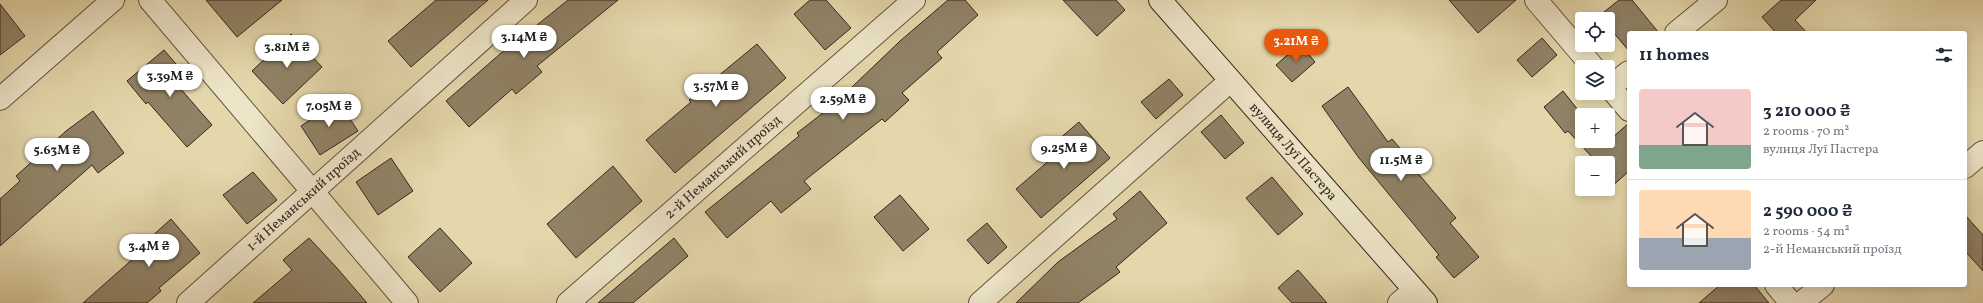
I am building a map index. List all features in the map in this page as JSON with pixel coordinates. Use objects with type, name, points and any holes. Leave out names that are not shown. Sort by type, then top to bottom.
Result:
[{"type":"street","points":[[0,99],[113,0]]},
{"type":"street","points":[[150,0],[407,303]]},
{"type":"street","name":"1-й Неманський проїзд","points":[[188,303],[312,190],[526,0]]},
{"type":"street","name":"2-й Неманський проїзд","points":[[568,303],[914,0]]},
{"type":"street","name":"вулиця Луї Пастера","points":[[1160,0],[1413,299]]},
{"type":"street","points":[[1536,0],[1587,60]]},
{"type":"street","points":[[1678,31],[1716,0]]},
{"type":"street","points":[[1615,82],[1627,73]]},
{"type":"street","points":[[980,303],[1230,81]]},
{"type":"street","points":[[1615,93],[1627,108]]},
{"type":"street","points":[[1967,164],[1983,152]]},
{"type":"street","points":[[1778,287],[1791,303]]},
{"type":"street","points":[[1801,303],[1821,287]]},
{"type":"building","points":[[206,0],[282,0],[237,37]]},
{"type":"building","points":[[436,0],[488,0],[411,67],[388,41]]},
{"type":"building","points":[[568,0],[618,0],[537,66],[542,72],[516,94],[512,89],[469,127],[446,101],[515,41],[516,42]]},
{"type":"building","points":[[810,0],[826,0],[851,28],[825,50],[794,14]]},
{"type":"building","points":[[948,0],[965,0],[978,15],[937,52],[942,58],[902,93],[909,100],[885,122],[882,119],[804,181],[811,189],[781,213],[771,201],[727,238],[705,212],[799,136],[797,133],[854,89],[852,87],[900,41]]},
{"type":"building","points":[[1063,0],[1116,0],[1125,10],[1097,36]]},
{"type":"building","points":[[1449,0],[1516,0],[1478,33]]},
{"type":"building","points":[[1619,0],[1632,0],[1657,31],[1627,31],[1627,49],[1615,34],[1615,12],[1604,12]]},
{"type":"building","points":[[1781,0],[1816,0],[1795,20],[1805,31],[1774,31],[1762,17]]},
{"type":"building","points":[[0,4],[25,36],[0,55]]},
{"type":"building","points":[[291,34],[322,67],[283,104],[252,71]]},
{"type":"building","points":[[1542,38],[1557,55],[1532,77],[1517,60]]},
{"type":"building","points":[[757,44],[786,78],[675,173],[646,140],[691,102],[689,100]]},
{"type":"building","points":[[1300,44],[1315,62],[1292,82],[1276,65]]},
{"type":"building","points":[[164,50],[183,72],[173,80],[212,125],[187,147],[148,102],[146,104],[127,81]]},
{"type":"building","points":[[1169,79],[1183,95],[1156,119],[1141,102]]},
{"type":"building","points":[[1348,87],[1388,142],[1392,139],[1418,169],[1416,171],[1456,218],[1450,223],[1479,257],[1454,278],[1436,257],[1439,255],[1359,158],[1322,106]]},
{"type":"building","points":[[1563,91],[1576,108],[1575,108],[1575,139],[1568,131],[1565,133],[1544,107]]},
{"type":"building","points":[[338,101],[358,131],[320,155],[301,126]]},
{"type":"building","points":[[93,111],[124,153],[98,173],[92,165],[0,246],[0,199],[20,181],[16,176],[66,131]]},
{"type":"building","points":[[1221,115],[1244,143],[1225,159],[1201,132]]},
{"type":"building","points":[[1079,122],[1110,158],[1041,218],[1016,189],[1058,153],[1051,146]]},
{"type":"building","points":[[1627,125],[1627,173],[1615,184],[1615,156],[1591,156],[1584,148],[1615,148],[1615,135]]},
{"type":"building","points":[[391,158],[413,191],[378,215],[356,182]]},
{"type":"building","points":[[613,166],[642,201],[576,258],[547,224]]},
{"type":"building","points":[[253,172],[277,200],[247,224],[223,195]]},
{"type":"building","points":[[1272,177],[1303,214],[1278,235],[1246,198]]},
{"type":"building","points":[[1140,191],[1167,223],[1116,267],[1120,272],[1078,303],[1016,303],[1058,262],[1117,219],[1113,214]]},
{"type":"building","points":[[900,195],[929,229],[903,251],[874,217]]},
{"type":"building","points":[[1967,217],[1983,235],[1983,271],[1967,253]]},
{"type":"building","points":[[171,219],[200,253],[159,288],[161,291],[147,303],[83,303],[143,250],[140,247]]},
{"type":"building","points":[[987,223],[1007,247],[988,264],[967,240]]},
{"type":"building","points":[[440,228],[472,263],[440,292],[408,257]]},
{"type":"building","points":[[309,238],[367,303],[253,303],[292,270],[283,260]]},
{"type":"building","points":[[674,238],[688,256],[633,303],[598,303]]},
{"type":"building","points":[[1298,270],[1327,303],[1292,303],[1278,288]]},
{"type":"building","points":[[1718,287],[1756,287],[1769,303],[1699,303]]}]
